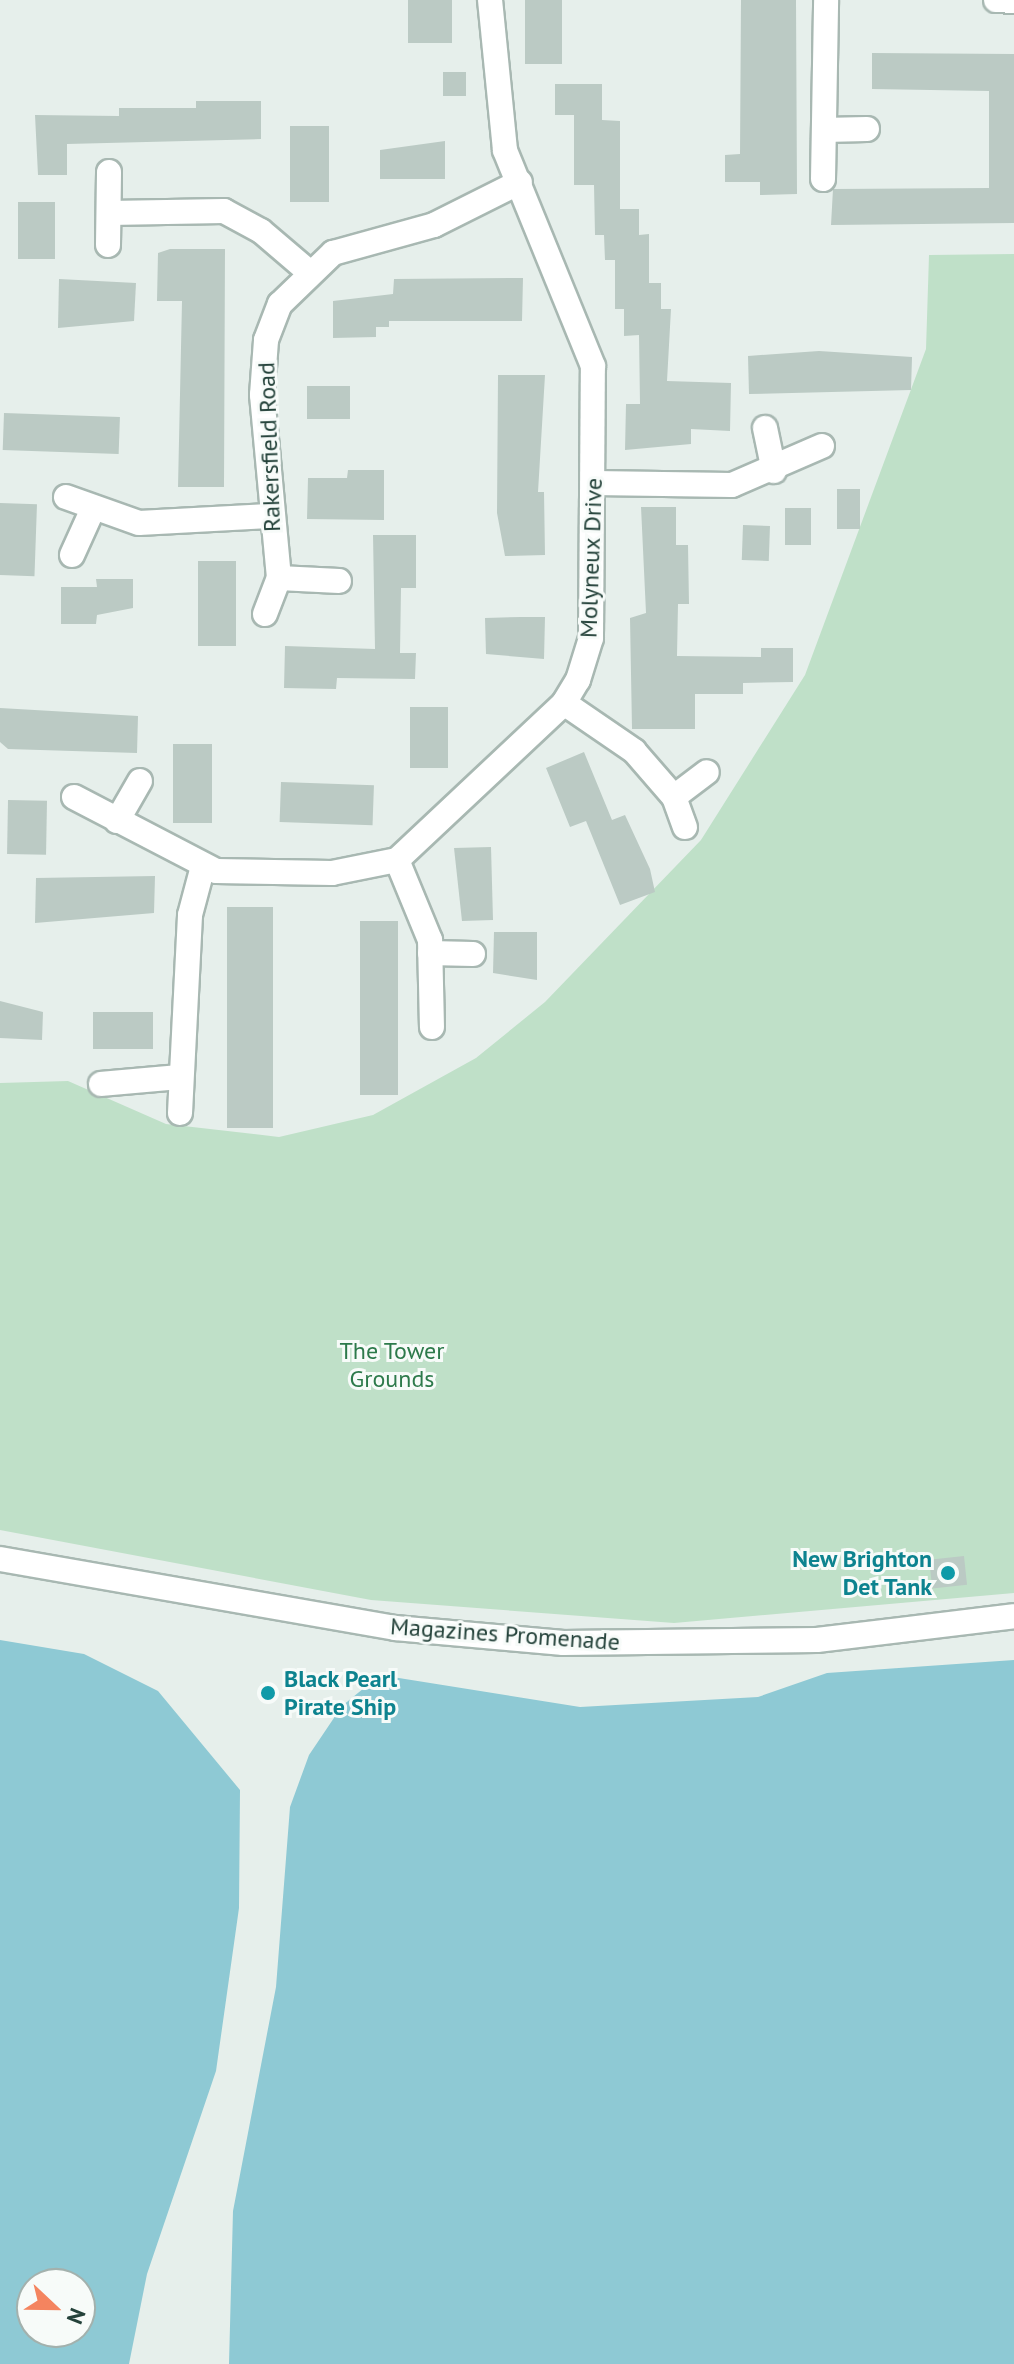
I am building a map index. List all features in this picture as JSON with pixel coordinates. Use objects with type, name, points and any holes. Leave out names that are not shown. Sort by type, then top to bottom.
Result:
[{"type":"street","name":"Molyneux Drive","points":[[397,860],[564,703],[591,638],[593,366],[520,182],[494,95],[490,0]]},
{"type":"street","points":[[823,179],[826,0]]},
{"type":"street","points":[[996,0],[1014,1]]},
{"type":"street","points":[[824,130],[867,129]]},
{"type":"street","points":[[108,245],[109,172]]},
{"type":"street","name":"Rakersfield Road","points":[[279,578],[269,516],[266,340],[280,304],[309,272],[333,253],[434,225],[520,182]]},
{"type":"street","points":[[109,213],[224,211],[261,231],[309,272]]},
{"type":"street","points":[[765,428],[774,471]]},
{"type":"street","points":[[594,483],[732,485],[774,471],[822,446]]},
{"type":"street","points":[[66,497],[92,511],[139,523],[269,516]]},
{"type":"street","points":[[72,555],[92,511]]},
{"type":"street","points":[[265,614],[279,578],[339,581]]},
{"type":"street","points":[[564,703],[634,751],[674,797],[685,827]]},
{"type":"street","points":[[674,797],[707,772]]},
{"type":"street","points":[[117,821],[140,781]]},
{"type":"street","points":[[74,797],[203,866],[332,873],[397,860],[430,953],[432,1027]]},
{"type":"street","points":[[180,1113],[179,1077],[193,963],[190,915],[203,866]]},
{"type":"street","points":[[430,953],[473,954]]},
{"type":"street","points":[[101,1084],[179,1077]]},
{"type":"street","name":"Magazines Promenade","points":[[0,1559],[395,1628],[563,1643],[817,1640],[1014,1616]]},
{"type":"green space","name":"The Tower Grounds","points":[[1014,254],[1014,1593],[674,1623],[371,1600],[0,1530],[0,1083],[68,1081],[166,1124],[279,1137],[373,1115],[476,1058],[545,1002],[701,840],[805,675],[926,349],[929,255]]},
{"type":"water","points":[[0,1640],[84,1654],[158,1691],[240,1790],[239,1908],[216,2071],[147,2274],[129,2364],[0,2364]]},
{"type":"water","points":[[1014,1660],[1014,2364],[229,2364],[233,2211],[276,1987],[290,1807],[309,1755],[342,1706],[380,1675],[580,1707],[758,1697],[827,1673]]},
{"type":"building","points":[[408,0],[452,0],[452,43],[408,43]]},
{"type":"building","points":[[525,0],[562,0],[562,64],[525,64]]},
{"type":"building","points":[[741,0],[796,0],[797,194],[760,195],[760,182],[725,182],[725,155],[740,154]]},
{"type":"building","points":[[872,53],[1014,54],[1014,223],[831,225],[833,189],[989,188],[989,91],[872,89]]},
{"type":"building","points":[[443,72],[466,72],[466,96],[443,96]]},
{"type":"building","points":[[555,84],[602,84],[602,120],[620,121],[620,209],[639,209],[639,235],[649,234],[649,283],[661,283],[661,309],[671,309],[667,381],[731,383],[730,431],[691,429],[691,444],[625,450],[626,404],[640,404],[639,335],[624,336],[624,309],[615,309],[615,260],[605,260],[604,235],[595,235],[594,185],[574,185],[574,115],[555,115]]},
{"type":"building","points":[[196,101],[261,101],[261,139],[67,144],[67,175],[38,175],[35,115],[119,116],[119,108],[196,108]]},
{"type":"building","points":[[290,126],[329,126],[329,202],[290,202]]},
{"type":"building","points":[[445,141],[445,179],[380,179],[380,150]]},
{"type":"building","points":[[18,202],[55,202],[55,259],[18,259]]},
{"type":"building","points":[[170,249],[225,249],[224,487],[178,487],[182,301],[157,301],[158,253]]},
{"type":"building","points":[[523,278],[522,321],[389,321],[389,327],[376,327],[376,337],[333,338],[333,301],[393,294],[394,279]]},
{"type":"building","points":[[59,279],[136,283],[134,321],[58,328]]},
{"type":"building","points":[[819,351],[912,357],[911,390],[749,394],[748,356]]},
{"type":"building","points":[[498,375],[545,375],[538,492],[544,492],[545,555],[505,556],[497,513]]},
{"type":"building","points":[[307,386],[350,386],[350,419],[307,419]]},
{"type":"building","points":[[4,413],[120,417],[119,454],[3,450]]},
{"type":"building","points":[[348,470],[384,470],[384,520],[307,519],[308,478],[347,478]]},
{"type":"building","points":[[837,489],[860,489],[860,529],[837,529]]},
{"type":"building","points":[[0,503],[37,504],[34,576],[0,575]]},
{"type":"building","points":[[641,507],[676,507],[676,545],[688,545],[689,604],[678,604],[677,656],[761,657],[761,648],[793,648],[793,682],[743,683],[743,694],[695,694],[695,729],[632,729],[630,618],[646,613]]},
{"type":"building","points":[[785,508],[811,508],[811,545],[785,545]]},
{"type":"building","points":[[743,525],[770,526],[769,561],[742,560]]},
{"type":"building","points":[[373,535],[416,535],[416,588],[401,588],[400,653],[416,653],[415,679],[337,678],[336,689],[284,688],[285,646],[375,649]]},
{"type":"building","points":[[198,561],[236,561],[236,646],[198,646]]},
{"type":"building","points":[[96,579],[133,579],[133,608],[97,615],[96,624],[61,624],[61,587],[97,587]]},
{"type":"building","points":[[545,617],[544,659],[486,654],[485,618]]},
{"type":"building","points":[[410,707],[448,707],[448,768],[410,768]]},
{"type":"building","points":[[0,708],[138,716],[137,753],[8,749],[0,742]]},
{"type":"building","points":[[173,744],[212,744],[212,823],[173,823]]},
{"type":"building","points":[[584,752],[612,820],[625,815],[650,869],[655,892],[620,905],[586,821],[570,827],[546,768]]},
{"type":"building","points":[[281,782],[374,785],[373,825],[280,822]]},
{"type":"building","points":[[8,800],[47,801],[46,855],[7,854]]},
{"type":"building","points":[[491,847],[493,920],[462,921],[454,848]]},
{"type":"building","points":[[155,876],[154,913],[35,923],[36,878]]},
{"type":"building","points":[[227,907],[273,907],[273,1128],[227,1128]]},
{"type":"building","points":[[360,921],[398,921],[398,1095],[360,1095]]},
{"type":"building","points":[[494,932],[537,932],[537,980],[493,973]]},
{"type":"building","points":[[0,1001],[43,1012],[42,1040],[0,1038]]},
{"type":"building","points":[[93,1012],[153,1012],[153,1049],[93,1049]]},
{"type":"building","name":"New Brighton Det Tank","points":[[964,1556],[967,1585],[932,1588],[929,1560]]},
{"type":"place","name":"New Brighton Det Tank","points":[[948,1573]]},
{"type":"place","name":"Black Pearl Pirate Ship","points":[[268,1693]]}]
